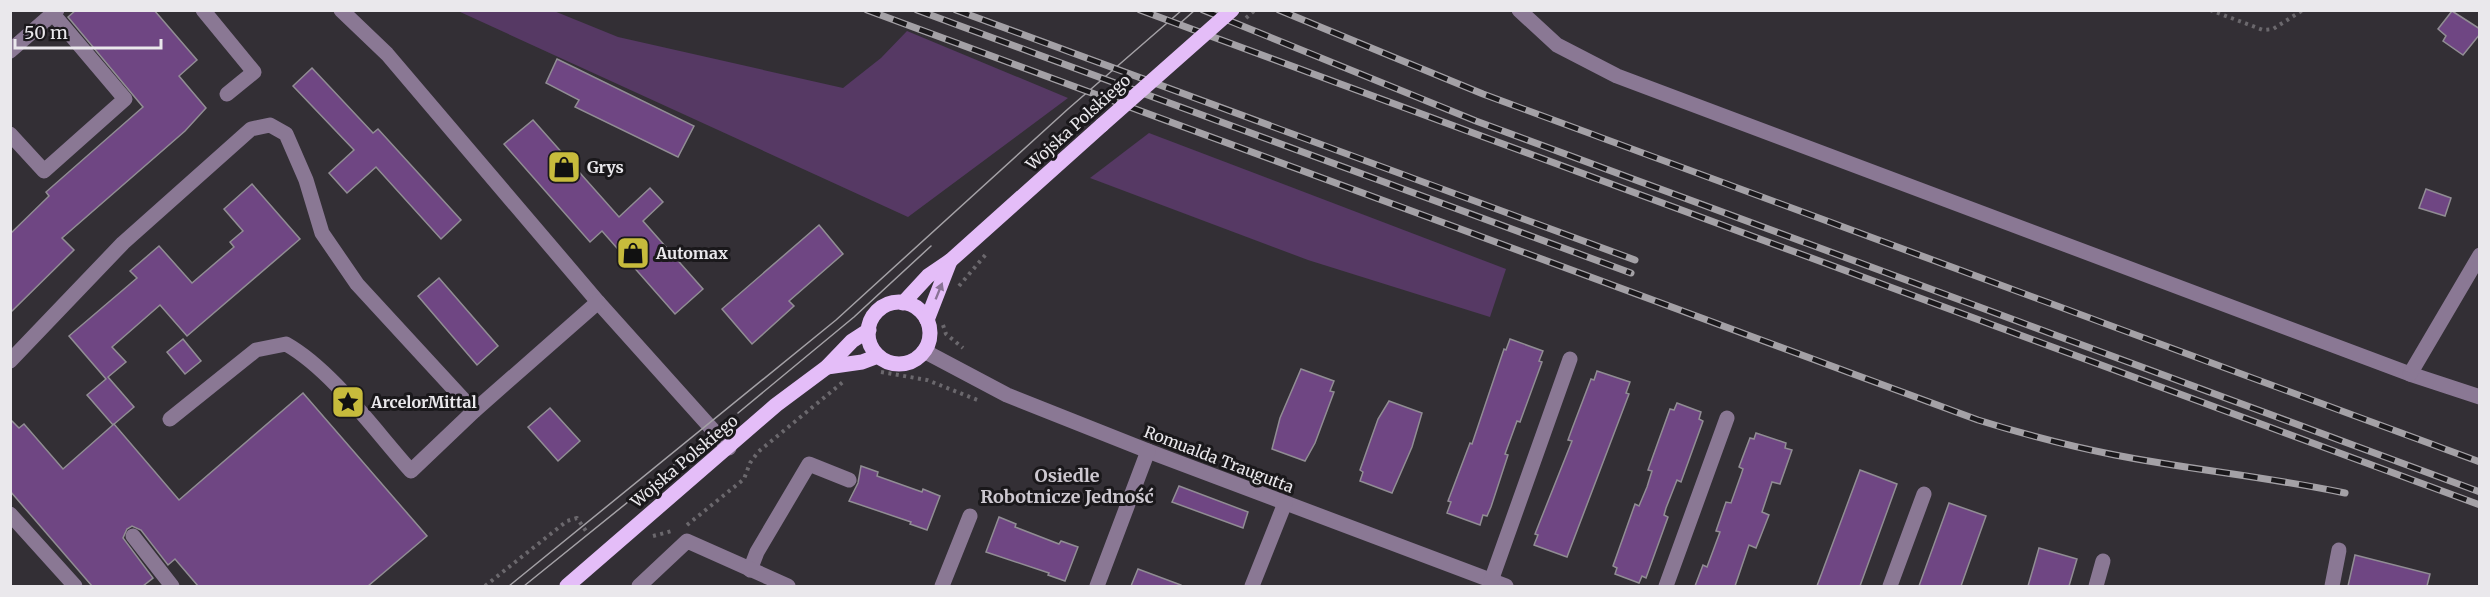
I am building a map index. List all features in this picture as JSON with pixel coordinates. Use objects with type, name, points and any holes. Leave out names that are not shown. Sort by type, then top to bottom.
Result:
[{"type":"main road","name":"Wojska Polskiego","points":[[903,303],[928,276],[950,261],[1232,10]]},
{"type":"main road","name":"Wojska Polskiego","points":[[934,320],[950,261]]},
{"type":"main road","points":[[903,303],[934,320],[929,342],[924,351],[911,362],[876,363],[870,344],[869,330],[879,310],[892,304],[903,303]]},
{"type":"main road","name":"Wojska Polskiego","points":[[567,586],[776,405],[827,367],[852,341],[869,330]]},
{"type":"main road","name":"Wojska Polskiego","points":[[827,367],[876,363]]},
{"type":"street","points":[[203,10],[254,72],[227,94]]},
{"type":"street","points":[[341,10],[387,54],[598,302],[729,448]]},
{"type":"street","points":[[1519,10],[1557,45],[1617,76],[2410,374],[2480,397]]},
{"type":"street","points":[[10,51],[55,12],[124,99],[44,171],[10,134]]},
{"type":"street","points":[[10,361],[123,243],[251,129],[270,125],[286,134],[306,180],[322,233],[357,284],[474,411]]},
{"type":"street","points":[[2410,374],[2480,255]]},
{"type":"street","points":[[170,419],[256,350],[286,344],[303,354],[326,376],[411,471],[474,411],[598,302]]},
{"type":"street","name":"Romualda Traugutta","points":[[924,351],[1007,395],[1148,451],[1506,586]]},
{"type":"street","points":[[1491,581],[1570,359]]},
{"type":"street","points":[[1666,586],[1727,418]]},
{"type":"street","points":[[1097,586],[1148,451]]},
{"type":"street","points":[[750,570],[757,552],[809,464],[849,480]]},
{"type":"street","points":[[1890,586],[1924,494]]},
{"type":"street","points":[[1252,586],[1285,503]]},
{"type":"street","points":[[10,514],[75,586]]},
{"type":"street","points":[[942,586],[970,516]]},
{"type":"street","points":[[133,536],[172,586]]},
{"type":"street","points":[[639,586],[687,541],[787,586]]},
{"type":"street","points":[[2332,586],[2339,550]]},
{"type":"street","points":[[2096,586],[2103,561]]},
{"type":"path","points":[[2210,10],[2263,30],[2273,29],[2303,10]]},
{"type":"path","points":[[954,294],[991,248]]},
{"type":"path","points":[[934,320],[963,348]]},
{"type":"path","points":[[876,363],[941,385]]},
{"type":"path","points":[[646,539],[686,527],[744,479],[750,463],[758,452],[850,379]]},
{"type":"path","points":[[485,586],[567,521],[577,518],[588,534]]},
{"type":"shaded area","points":[[458,11],[554,11],[618,37],[843,88],[881,58],[907,31],[1068,98],[908,217]]},
{"type":"shaded area","points":[[1149,133],[1506,269],[1490,317],[1308,260],[1090,178]]},
{"type":"building","points":[[76,10],[154,10],[197,60],[179,76],[206,108],[185,131],[62,238],[74,250],[10,313],[10,234],[49,196],[46,192],[143,107],[68,17]]},
{"type":"building","points":[[2452,11],[2480,29],[2480,34],[2463,55],[2443,41],[2446,36],[2438,29]]},
{"type":"building","points":[[557,59],[694,126],[678,157],[575,107],[579,100],[546,83]]},
{"type":"building","points":[[312,68],[373,133],[378,129],[461,220],[441,239],[376,167],[347,193],[329,173],[354,150],[293,86]]},
{"type":"building","points":[[533,120],[619,217],[650,188],[663,202],[643,221],[703,289],[675,314],[602,231],[590,242],[504,144]]},
{"type":"building","points":[[252,184],[300,239],[187,336],[160,305],[112,347],[126,362],[108,377],[134,407],[113,425],[87,395],[106,379],[69,336],[137,278],[130,271],[159,246],[192,283],[234,247],[230,242],[243,231],[224,209]]},
{"type":"building","points":[[2426,189],[2451,198],[2445,216],[2419,208]]},
{"type":"building","points":[[819,225],[843,254],[789,301],[794,306],[752,344],[722,309]]},
{"type":"building","points":[[439,278],[498,346],[477,365],[418,296]]},
{"type":"building","points":[[183,339],[201,361],[185,374],[167,352]]},
{"type":"building","points":[[1510,339],[1543,351],[1539,361],[1542,362],[1520,422],[1517,421],[1505,454],[1508,455],[1491,507],[1487,516],[1483,515],[1480,525],[1447,513],[1451,502],[1448,501],[1470,443],[1472,444],[1504,349],[1506,350]]},
{"type":"building","points":[[1301,369],[1334,381],[1330,391],[1334,392],[1315,443],[1305,461],[1272,449],[1280,418]]},
{"type":"building","points":[[1597,371],[1630,382],[1626,393],[1629,394],[1567,557],[1534,545],[1538,535],[1535,534],[1572,441],[1568,440],[1591,379],[1594,380]]},
{"type":"building","points":[[303,393],[427,536],[368,586],[198,586],[175,559],[168,565],[141,530],[132,526],[127,529],[123,538],[153,578],[143,586],[92,586],[10,491],[10,419],[19,428],[24,424],[63,469],[114,424],[179,500]]},
{"type":"building","points":[[1389,401],[1422,413],[1412,447],[1392,493],[1360,481],[1363,472],[1360,470],[1378,419]]},
{"type":"building","points":[[1677,403],[1701,412],[1699,419],[1703,421],[1681,482],[1677,480],[1666,508],[1664,515],[1668,517],[1646,578],[1642,576],[1639,583],[1615,574],[1617,568],[1613,566],[1635,504],[1639,506],[1647,487],[1652,471],[1648,470],[1670,409],[1674,410]]},
{"type":"building","points":[[550,408],[580,441],[558,461],[528,427]]},
{"type":"building","points":[[1756,433],[1786,443],[1785,448],[1792,450],[1780,484],[1772,482],[1762,512],[1769,515],[1756,548],[1749,545],[1735,586],[1695,586],[1703,565],[1707,567],[1720,532],[1716,531],[1726,502],[1731,503],[1743,469],[1739,467],[1750,438],[1754,439]]},
{"type":"building","points":[[861,466],[878,472],[877,476],[940,496],[927,530],[910,524],[911,522],[849,501],[858,483]]},
{"type":"building","points":[[1860,470],[1897,484],[1860,586],[1817,586]]},
{"type":"building","points":[[1179,486],[1248,512],[1243,528],[1172,502]]},
{"type":"building","points":[[1949,503],[1986,516],[1961,586],[1919,586]]},
{"type":"building","points":[[999,517],[1016,524],[1015,527],[1059,544],[1061,541],[1078,547],[1065,581],[1048,575],[1049,573],[986,552]]},
{"type":"building","points":[[2039,548],[2077,559],[2069,586],[2028,586]]},
{"type":"building","points":[[2355,555],[2430,574],[2427,586],[2348,586]]},
{"type":"building","points":[[1138,569],[1181,585],[1181,586],[1131,586]]},
{"type":"tram line","points":[[509,586],[836,320],[1068,109],[1182,10]]},
{"type":"tram line","points":[[1177,26],[1195,10]]},
{"type":"tram line","points":[[738,413],[854,317],[931,246]]},
{"type":"tram line","points":[[524,586],[722,426]]},
{"type":"railway","points":[[867,10],[1978,420],[2115,455],[2345,493]]},
{"type":"railway","points":[[917,10],[1631,273]]},
{"type":"railway","points":[[956,10],[1635,260]]},
{"type":"railway","points":[[1140,10],[2480,505]]},
{"type":"railway","points":[[1203,10],[1476,121],[2480,492]]},
{"type":"railway","points":[[1279,10],[1483,94],[2480,462]]},
{"type":"place","name":"Grys","points":[[564,167]]},
{"type":"place","name":"Automax","points":[[633,253]]},
{"type":"place","name":"ArcelorMittal","points":[[348,402]]},
{"type":"district","name":"Osiedle Robotnicze Jedność","points":[[1067,485]]}]
